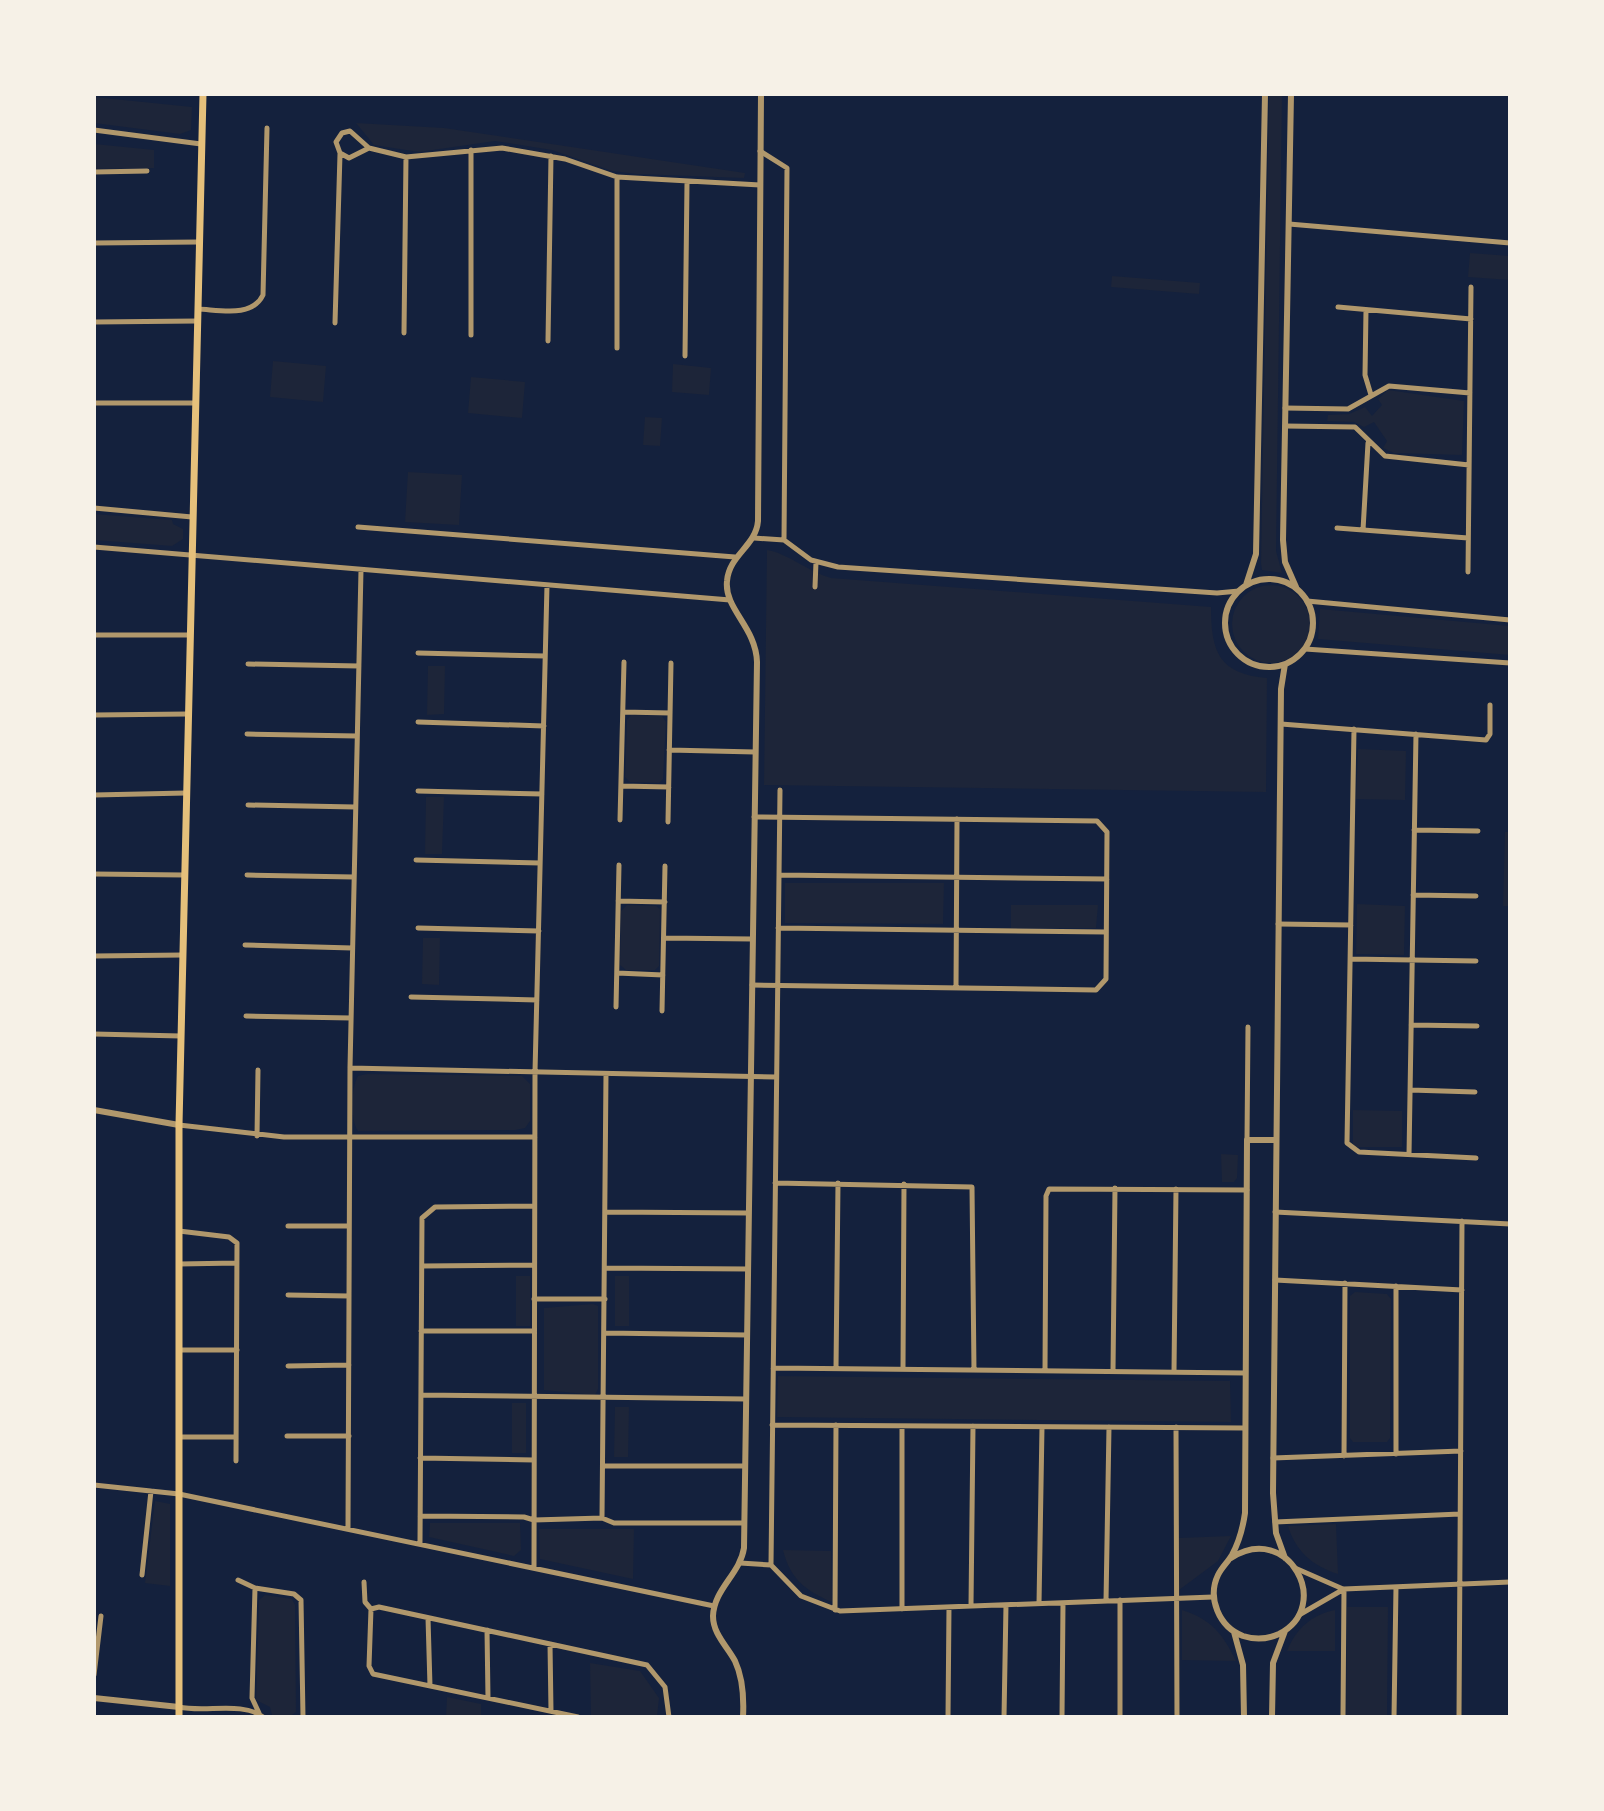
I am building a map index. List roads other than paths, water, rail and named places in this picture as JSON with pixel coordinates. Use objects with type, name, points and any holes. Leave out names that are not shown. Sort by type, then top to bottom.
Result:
[{"type":"main road","points":[[179,1717],[179,1125],[203,94]]},
{"type":"street","points":[[743,1717],[741,1678],[716,1630],[714,1606],[740,1563],[744,1523],[756,652],[752,634],[730,600],[727,578],[735,557],[754,538],[758,511],[761,94]]},
{"type":"street","points":[[1246,585],[1256,554],[1265,94]]},
{"type":"street","points":[[1291,94],[1283,551],[1296,587],[1307,601],[1313,626],[1305,649],[1285,664],[1256,665],[1232,647],[1225,618],[1239,591],[1246,585],[1267,578],[1296,587]]},
{"type":"street","points":[[197,309],[246,310],[257,305],[263,295],[267,128]]},
{"type":"street","points":[[94,130],[201,144]]},
{"type":"street","points":[[335,323],[340,153],[336,142],[346,131],[357,134],[369,148],[406,157],[502,148],[551,156],[617,177],[760,185]]},
{"type":"street","points":[[340,153],[353,158],[369,148]]},
{"type":"street","points":[[471,150],[471,335]]},
{"type":"street","points":[[760,151],[787,168],[784,540]]},
{"type":"street","points":[[548,341],[551,156]]},
{"type":"street","points":[[404,333],[406,157]]},
{"type":"street","points":[[94,172],[147,171]]},
{"type":"street","points":[[617,177],[617,348]]},
{"type":"street","points":[[685,356],[687,183]]},
{"type":"street","points":[[1289,224],[1510,243]]},
{"type":"street","points":[[94,243],[199,242]]},
{"type":"street","points":[[1468,572],[1471,287]]},
{"type":"street","points":[[1338,307],[1471,319]]},
{"type":"street","points":[[1366,310],[1365,381],[1371,395]]},
{"type":"street","points":[[94,322],[197,321]]},
{"type":"street","points":[[1285,408],[1348,409],[1389,386],[1470,393]]},
{"type":"street","points":[[94,403],[195,403]]},
{"type":"street","points":[[1285,426],[1349,426],[1359,430],[1375,450],[1391,457],[1469,465]]},
{"type":"street","points":[[1363,530],[1368,442]]},
{"type":"street","points":[[94,508],[192,517]]},
{"type":"street","points":[[358,527],[735,557]]},
{"type":"street","points":[[1337,528],[1468,538]]},
{"type":"street","points":[[754,538],[784,540],[816,562],[1217,593],[1239,591]]},
{"type":"street","points":[[94,547],[730,600]]},
{"type":"street","points":[[815,587],[816,562]]},
{"type":"street","points":[[348,1528],[349,1138],[361,570]]},
{"type":"street","points":[[534,1568],[535,1072],[547,585]]},
{"type":"street","points":[[1307,601],[1510,620]]},
{"type":"street","points":[[94,635],[189,635]]},
{"type":"street","points":[[1305,649],[1510,663]]},
{"type":"street","points":[[418,653],[545,656]]},
{"type":"street","points":[[620,820],[624,662]]},
{"type":"street","points":[[668,822],[671,663]]},
{"type":"street","points":[[248,664],[359,666]]},
{"type":"street","points":[[1285,664],[1281,724],[1274,1140],[1273,1458],[1275,1522],[1285,1558]]},
{"type":"street","points":[[1281,724],[1488,739],[1490,705]]},
{"type":"street","points":[[622,712],[670,713]]},
{"type":"street","points":[[94,715],[188,714]]},
{"type":"street","points":[[418,722],[544,726]]},
{"type":"street","points":[[1354,729],[1347,1140],[1350,1148],[1359,1152],[1476,1158]]},
{"type":"street","points":[[247,734],[357,736]]},
{"type":"street","points":[[1409,1155],[1416,734]]},
{"type":"street","points":[[669,750],[755,752]]},
{"type":"street","points":[[621,786],[669,787]]},
{"type":"street","points":[[780,790],[771,1565],[796,1593],[835,1610],[1213,1597]]},
{"type":"street","points":[[418,791],[542,794]]},
{"type":"street","points":[[94,795],[186,793]]},
{"type":"street","points":[[248,805],[355,807]]},
{"type":"street","points":[[752,985],[1096,990],[1106,979],[1107,832],[1097,821],[754,817]]},
{"type":"street","points":[[956,988],[957,819]]},
{"type":"street","points":[[1414,830],[1478,831]]},
{"type":"street","points":[[416,860],[540,863]]},
{"type":"street","points":[[616,1007],[619,865]]},
{"type":"street","points":[[662,1011],[665,866]]},
{"type":"street","points":[[94,874],[184,875]]},
{"type":"street","points":[[247,875],[354,877]]},
{"type":"street","points":[[779,875],[1107,879]]},
{"type":"street","points":[[1413,895],[1476,896]]},
{"type":"street","points":[[618,901],[665,902]]},
{"type":"street","points":[[1278,924],[1351,925]]},
{"type":"street","points":[[418,928],[539,931]]},
{"type":"street","points":[[778,928],[1106,932]]},
{"type":"street","points":[[664,938],[752,939]]},
{"type":"street","points":[[245,945],[352,948]]},
{"type":"street","points":[[94,956],[183,955]]},
{"type":"street","points":[[1350,959],[1476,961]]},
{"type":"street","points":[[617,973],[663,975]]},
{"type":"street","points":[[411,997],[537,1000]]},
{"type":"street","points":[[246,1016],[351,1018]]},
{"type":"street","points":[[1411,1025],[1477,1026]]},
{"type":"street","points":[[1244,1717],[1243,1665],[1234,1632],[1222,1620],[1213,1597],[1216,1579],[1231,1558],[1245,1513],[1248,1027]]},
{"type":"street","points":[[94,1034],[181,1036]]},
{"type":"street","points":[[350,1068],[776,1077]]},
{"type":"street","points":[[257,1136],[258,1070]]},
{"type":"street","points":[[602,1518],[605,1466],[606,1074]]},
{"type":"street","points":[[1410,1090],[1475,1092]]},
{"type":"street","points":[[94,1110],[257,1136],[535,1137]]},
{"type":"street","points":[[1247,1140],[1274,1140]]},
{"type":"street","points":[[775,1183],[966,1184],[974,1190],[974,1370]]},
{"type":"street","points":[[836,1368],[838,1183]]},
{"type":"street","points":[[903,1369],[904,1184]]},
{"type":"street","points":[[1045,1370],[1047,1194],[1054,1187],[1247,1190]]},
{"type":"street","points":[[1113,1371],[1115,1188]]},
{"type":"street","points":[[1174,1372],[1176,1189]]},
{"type":"street","points":[[420,1543],[422,1223],[427,1211],[435,1207],[534,1206]]},
{"type":"street","points":[[606,1212],[748,1213]]},
{"type":"street","points":[[1274,1212],[1510,1224]]},
{"type":"street","points":[[1459,1717],[1462,1221]]},
{"type":"street","points":[[288,1226],[349,1226]]},
{"type":"street","points":[[179,1231],[233,1238],[237,1243],[236,1461]]},
{"type":"street","points":[[179,1264],[237,1263]]},
{"type":"street","points":[[422,1266],[534,1265]]},
{"type":"street","points":[[605,1268],[748,1269]]},
{"type":"street","points":[[1274,1280],[1462,1290]]},
{"type":"street","points":[[1344,1456],[1345,1283]]},
{"type":"street","points":[[1396,1286],[1396,1454]]},
{"type":"street","points":[[288,1295],[349,1296]]},
{"type":"street","points":[[534,1299],[605,1299]]},
{"type":"street","points":[[421,1331],[534,1331]]},
{"type":"street","points":[[605,1333],[747,1335]]},
{"type":"street","points":[[179,1350],[237,1350]]},
{"type":"street","points":[[288,1366],[349,1365]]},
{"type":"street","points":[[773,1368],[1245,1373]]},
{"type":"street","points":[[421,1395],[746,1399]]},
{"type":"street","points":[[772,1425],[1245,1428]]},
{"type":"street","points":[[835,1610],[836,1425]]},
{"type":"street","points":[[902,1426],[902,1609]]},
{"type":"street","points":[[971,1606],[973,1426]]},
{"type":"street","points":[[1039,1604],[1042,1427]]},
{"type":"street","points":[[1106,1601],[1109,1427]]},
{"type":"street","points":[[1176,1427],[1177,1717]]},
{"type":"street","points":[[287,1436],[349,1436]]},
{"type":"street","points":[[179,1437],[236,1437]]},
{"type":"street","points":[[1273,1458],[1461,1451]]},
{"type":"street","points":[[420,1458],[534,1460]]},
{"type":"street","points":[[605,1466],[745,1466]]},
{"type":"street","points":[[94,1485],[179,1494],[714,1606]]},
{"type":"street","points":[[142,1575],[151,1491]]},
{"type":"street","points":[[1275,1522],[1460,1514]]},
{"type":"street","points":[[420,1516],[524,1517],[534,1520],[602,1518],[614,1523],[744,1523]]},
{"type":"street","points":[[1231,1558],[1258,1549],[1285,1558],[1295,1568],[1344,1589],[1510,1582]]},
{"type":"street","points":[[740,1563],[771,1565]]},
{"type":"street","points":[[1295,1568],[1303,1592],[1297,1617]]},
{"type":"street","points":[[238,1580],[255,1588],[294,1594],[301,1600],[303,1717]]},
{"type":"street","points":[[364,1582],[365,1602],[371,1609],[371,1672],[578,1717]]},
{"type":"street","points":[[1394,1717],[1396,1587]]},
{"type":"street","points":[[255,1588],[252,1698],[260,1716]]},
{"type":"street","points":[[1272,1717],[1273,1663],[1285,1630],[1297,1617],[1344,1589]]},
{"type":"street","points":[[1343,1717],[1344,1589]]},
{"type":"street","points":[[1120,1600],[1120,1717]]},
{"type":"street","points":[[1062,1717],[1063,1603]]},
{"type":"street","points":[[1004,1717],[1006,1605]]},
{"type":"street","points":[[371,1609],[379,1607],[647,1665],[665,1687],[669,1717]]},
{"type":"street","points":[[948,1717],[949,1607]]},
{"type":"street","points":[[94,1675],[101,1616]]},
{"type":"street","points":[[428,1618],[430,1686]]},
{"type":"street","points":[[487,1630],[488,1698]]},
{"type":"street","points":[[1234,1632],[1260,1639],[1285,1630]]},
{"type":"street","points":[[550,1644],[551,1711]]},
{"type":"street","points":[[94,1698],[260,1716]]}]
